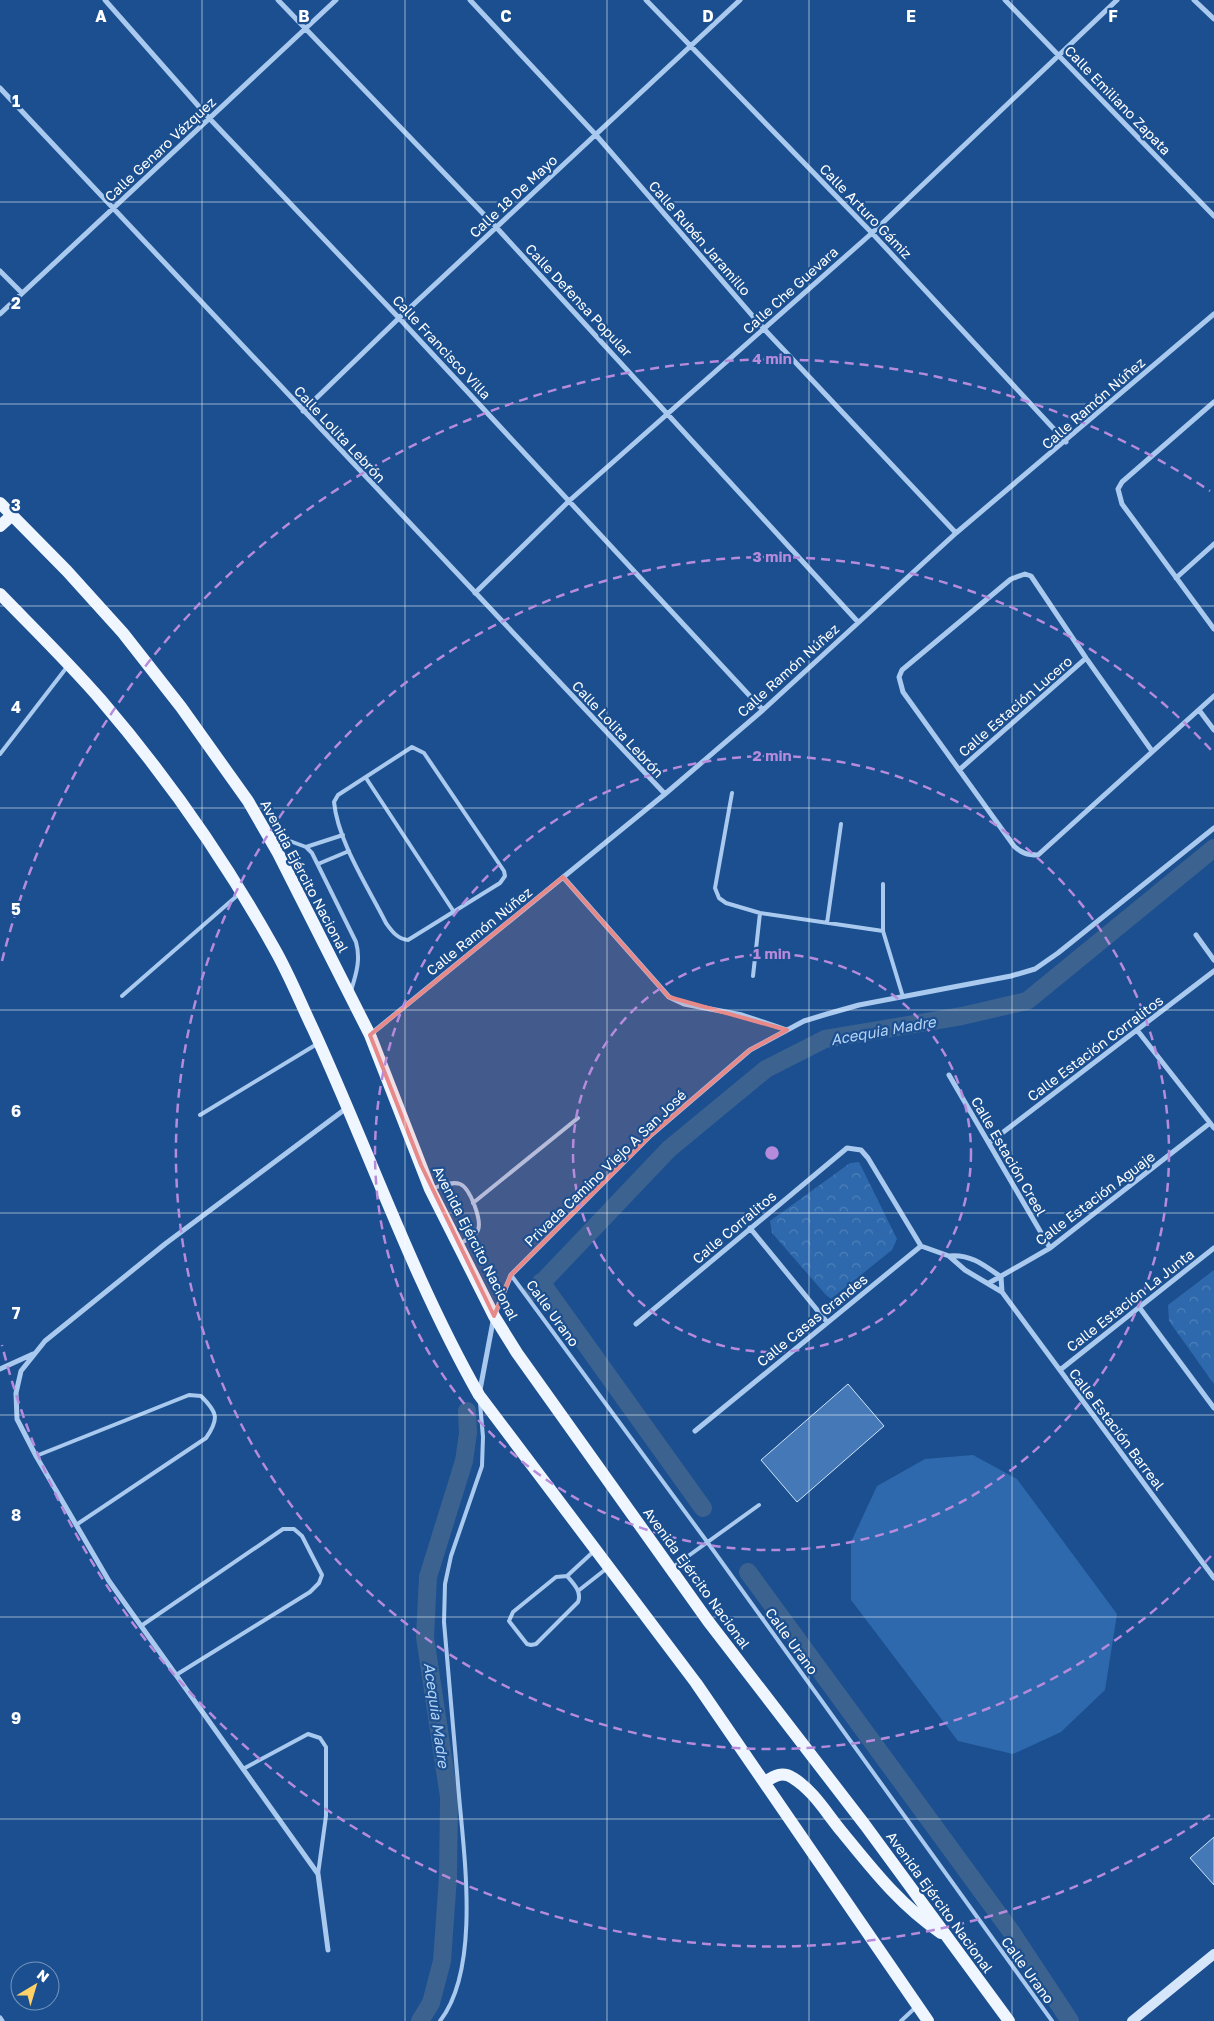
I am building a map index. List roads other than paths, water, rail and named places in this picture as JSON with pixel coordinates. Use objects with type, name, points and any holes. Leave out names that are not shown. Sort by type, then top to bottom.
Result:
[{"type":"main road","name":"Avenida Ejército Nacional","points":[[0,503],[67,571],[124,633],[181,707],[248,801],[267,833],[370,1035],[430,1189],[494,1316],[708,1621],[950,1938],[1009,2021]]},
{"type":"main road","points":[[0,526],[11,516]]},
{"type":"main road","points":[[0,594],[100,699],[157,769],[215,850],[276,950],[348,1107],[424,1286],[455,1352],[479,1395],[696,1683],[928,2021]]},
{"type":"main road","points":[[765,1782],[777,1774],[785,1774],[793,1778],[810,1793],[879,1878],[900,1900],[920,1918],[950,1938]]},
{"type":"street","name":"Calle Francisco Villa","points":[[106,0],[210,118],[400,318],[763,710]]},
{"type":"street","name":"Calle Defensa Popular","points":[[278,0],[496,227],[669,413],[858,622]]},
{"type":"street","name":"Calle Genaro Vázquez","points":[[0,314],[336,0]]},
{"type":"street","name":"Calle Rubén Jaramillo","points":[[470,0],[596,135],[764,329],[956,533]]},
{"type":"street","name":"Calle Arturo Gámiz","points":[[646,0],[872,233],[1066,442]]},
{"type":"street","name":"Calle 18 De Mayo","points":[[303,411],[496,227],[740,0]]},
{"type":"street","name":"Calle Emiliano Zapata","points":[[1005,0],[1214,216]]},
{"type":"street","name":"Calle Che Guevara","points":[[474,593],[570,501],[872,233],[1118,0]]},
{"type":"street","points":[[1194,0],[1214,19]]},
{"type":"street","name":"Calle Lolita Lebrón","points":[[0,88],[665,794]]},
{"type":"street","points":[[0,271],[22,293]]},
{"type":"street","name":"Calle Ramón Núñez","points":[[370,1035],[665,794],[763,710],[956,533],[1066,442],[1214,314]]},
{"type":"street","points":[[1214,402],[1122,482],[1118,490],[1122,504],[1214,629]]},
{"type":"street","points":[[1176,578],[1214,544]]},
{"type":"street","name":"Calle Estación Lucero","points":[[1152,751],[1031,576],[1025,574],[1010,579],[902,670],[899,677],[903,692],[1014,846],[1020,852],[1028,855],[1038,855],[1214,696]]},
{"type":"street","name":"Calle Estación Lucero","points":[[959,770],[1086,658]]},
{"type":"street","points":[[1199,710],[1214,730]]},
{"type":"street","name":"Privada Camino Viejo A San José","points":[[479,1395],[494,1316],[511,1276],[651,1135],[750,1050],[786,1030],[827,1014],[902,997],[998,979],[1035,969],[1214,828]]},
{"type":"street","points":[[563,877],[669,997],[684,1004],[742,1014],[786,1030]]},
{"type":"street","points":[[1196,936],[1214,960]]},
{"type":"street","name":"Calle Estación Corralitos","points":[[989,1143],[1214,971]]},
{"type":"street","points":[[1137,1030],[1212,1126]]},
{"type":"street","name":"Calle Estación Creel","points":[[949,1074],[1050,1248]]},
{"type":"street","points":[[328,1950],[318,1874],[109,1581],[36,1456],[17,1419],[16,1393],[21,1371],[45,1341],[165,1244],[348,1107]]},
{"type":"street","name":"Calle Estación Aguaje","points":[[989,1283],[1050,1248],[1212,1126]]},
{"type":"street","name":"Calle Corralitos","points":[[636,1324],[847,1148],[861,1150],[868,1158],[921,1246]]},
{"type":"street","points":[[750,1228],[827,1322]]},
{"type":"street","points":[[921,1246],[949,1256],[965,1270],[989,1283]]},
{"type":"street","name":"Calle Casas Grandes","points":[[695,1431],[921,1246]]},
{"type":"street","name":"Calle Estación La Junta","points":[[1060,1370],[1214,1248]]},
{"type":"street","points":[[949,1256],[960,1255],[974,1259],[1001,1277],[1002,1292]]},
{"type":"street","name":"Calle Estación Barreal","points":[[989,1283],[1002,1292],[1214,1578]]},
{"type":"street","points":[[1139,1307],[1214,1408]]},
{"type":"street","points":[[0,1369],[36,1353]]},
{"type":"street","points":[[1132,2021],[1214,1954]]},
{"type":"lane","points":[[0,754],[68,665]]},
{"type":"lane","points":[[412,747],[418,748],[424,753],[504,871],[505,876],[500,884],[408,940],[399,937],[386,923],[349,851],[334,808],[335,798],[366,778],[412,747]]},
{"type":"lane","points":[[366,778],[454,912]]},
{"type":"lane","points":[[732,794],[715,888],[720,898],[726,903],[760,913],[883,931]]},
{"type":"lane","points":[[827,923],[841,824]]},
{"type":"lane","points":[[267,833],[306,847],[318,864],[356,942],[359,961],[350,996]]},
{"type":"lane","points":[[306,847],[342,835]]},
{"type":"lane","points":[[318,864],[349,851]]},
{"type":"lane","points":[[883,884],[883,931],[902,997]]},
{"type":"lane","points":[[122,996],[241,893]]},
{"type":"lane","points":[[753,976],[760,913]]},
{"type":"lane","points":[[200,1116],[319,1043]]},
{"type":"lane","points":[[473,1203],[578,1118]]},
{"type":"lane","points":[[430,1189],[454,1183],[460,1184],[464,1186],[473,1203],[479,1227],[477,1232],[458,1245]]},
{"type":"lane","name":"Calle Urano","points":[[511,1276],[708,1542],[1052,2021]]},
{"type":"lane","points":[[36,1456],[188,1395],[201,1396],[214,1409],[215,1425],[206,1438],[76,1525]]},
{"type":"lane","points":[[440,2021],[445,2015],[458,1986],[465,1942],[466,1891],[444,1622],[445,1584],[451,1556],[482,1466],[484,1437],[479,1395]]},
{"type":"lane","points":[[671,1568],[759,1506]]},
{"type":"lane","points":[[141,1626],[283,1529],[294,1529],[302,1536],[322,1575],[319,1583],[310,1592],[176,1675]]},
{"type":"lane","points":[[568,1576],[578,1591],[580,1598],[578,1602],[536,1644],[527,1644],[509,1621],[513,1612],[556,1577],[568,1576],[596,1550]]},
{"type":"lane","points":[[578,1591],[609,1567]]},
{"type":"lane","points":[[243,1769],[308,1734],[320,1738],[326,1747],[326,1816],[318,1874]]},
{"type":"lane","points":[[901,2021],[917,2006]]},
{"type":"waterway","name":"Acequia Madre","points":[[533,1292],[669,1149],[766,1069],[825,1039],[962,1016],[1027,1001],[1214,848]]},
{"type":"waterway","points":[[541,1282],[703,1508]]},
{"type":"waterway","name":"Acequia Madre","points":[[420,2021],[431,2003],[442,1961],[448,1877],[449,1797],[425,1637],[428,1577],[464,1461],[468,1433],[467,1411]]},
{"type":"waterway","points":[[748,1572],[1010,1930],[1070,2021]]}]
